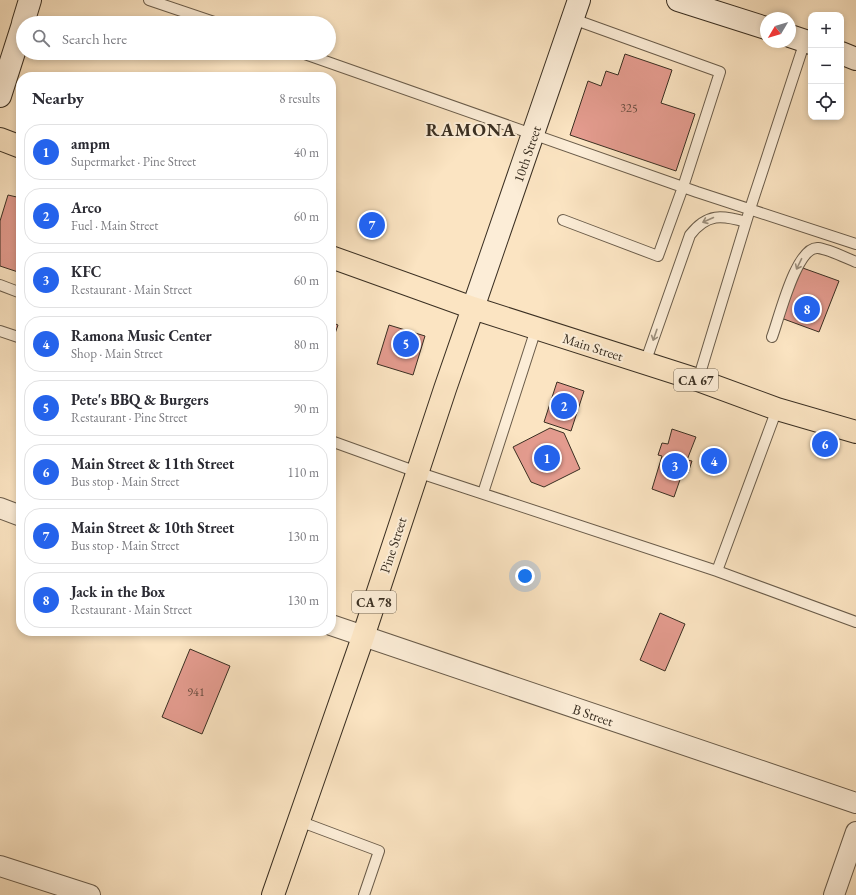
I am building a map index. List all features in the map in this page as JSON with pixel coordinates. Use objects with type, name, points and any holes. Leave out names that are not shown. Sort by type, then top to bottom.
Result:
[{"type":"main road","points":[[25,16],[30,0]]},
{"type":"main road","points":[[678,0],[760,26]]},
{"type":"main road","name":"10th Street","points":[[473,308],[534,135],[576,9]]},
{"type":"main road","points":[[0,96],[16,45]]},
{"type":"main road","points":[[844,54],[856,59]]},
{"type":"main road","points":[[0,139],[16,145]]},
{"type":"main road","name":"Main Street","points":[[336,259],[473,308],[698,380],[777,409],[856,432]]},
{"type":"main road","name":"Pine Street","points":[[273,895],[363,637],[473,308]]},
{"type":"street","points":[[0,508],[16,514]]},
{"type":"street","name":"B Street","points":[[336,628],[856,803]]},
{"type":"street","points":[[834,895],[856,832]]},
{"type":"street","points":[[0,866],[90,895]]},
{"type":"lane","points":[[149,0],[196,16]]},
{"type":"lane","points":[[563,220],[658,256],[683,187],[720,72],[576,9]]},
{"type":"lane","points":[[698,380],[802,40]]},
{"type":"lane","points":[[322,60],[683,187],[856,244]]},
{"type":"lane","points":[[645,363],[690,235],[703,222],[712,218],[725,216],[746,222]]},
{"type":"lane","points":[[772,337],[794,273],[802,257],[809,250],[818,248],[856,262]]},
{"type":"lane","points":[[0,285],[16,291]]},
{"type":"lane","points":[[483,493],[536,328]]},
{"type":"lane","points":[[0,331],[16,336]]},
{"type":"lane","points":[[717,571],[777,409]]},
{"type":"lane","points":[[336,443],[417,472],[717,571],[856,622]]},
{"type":"lane","points":[[299,821],[380,851],[364,895]]},
{"type":"building","points":[[625,54],[672,70],[661,103],[695,114],[676,171],[570,135],[588,81],[601,86],[606,71],[618,75]]},
{"type":"building","points":[[8,195],[16,197],[16,271],[0,266],[0,221]]},
{"type":"building","points":[[800,267],[839,281],[819,332],[781,318]]},
{"type":"building","points":[[389,325],[425,336],[413,375],[377,364]]},
{"type":"building","points":[[557,382],[584,391],[571,431],[544,422]]},
{"type":"building","points":[[550,428],[564,433],[580,469],[544,487],[531,482],[513,447]]},
{"type":"building","points":[[672,429],[696,437],[687,460],[692,461],[688,473],[683,471],[674,497],[652,489],[662,456],[658,455],[662,443],[668,444]]},
{"type":"building","points":[[660,613],[685,624],[665,671],[640,660]]},
{"type":"building","points":[[190,649],[230,666],[202,734],[162,717]]},
{"type":"place","name":"Main Street & 10th Street","points":[[372,225]]},
{"type":"place","name":"Jack in the Box","points":[[807,309]]},
{"type":"place","name":"Pete's BBQ & Burgers","points":[[406,344]]},
{"type":"place","name":"Arco","points":[[564,406]]},
{"type":"place","name":"Main Street & 11th Street","points":[[825,444]]},
{"type":"place","name":"ampm","points":[[547,458]]},
{"type":"place","name":"Ramona Music Center","points":[[714,461]]},
{"type":"place","name":"KFC","points":[[675,466]]},
{"type":"district","name":"RAMONA","points":[[471,130]]}]
